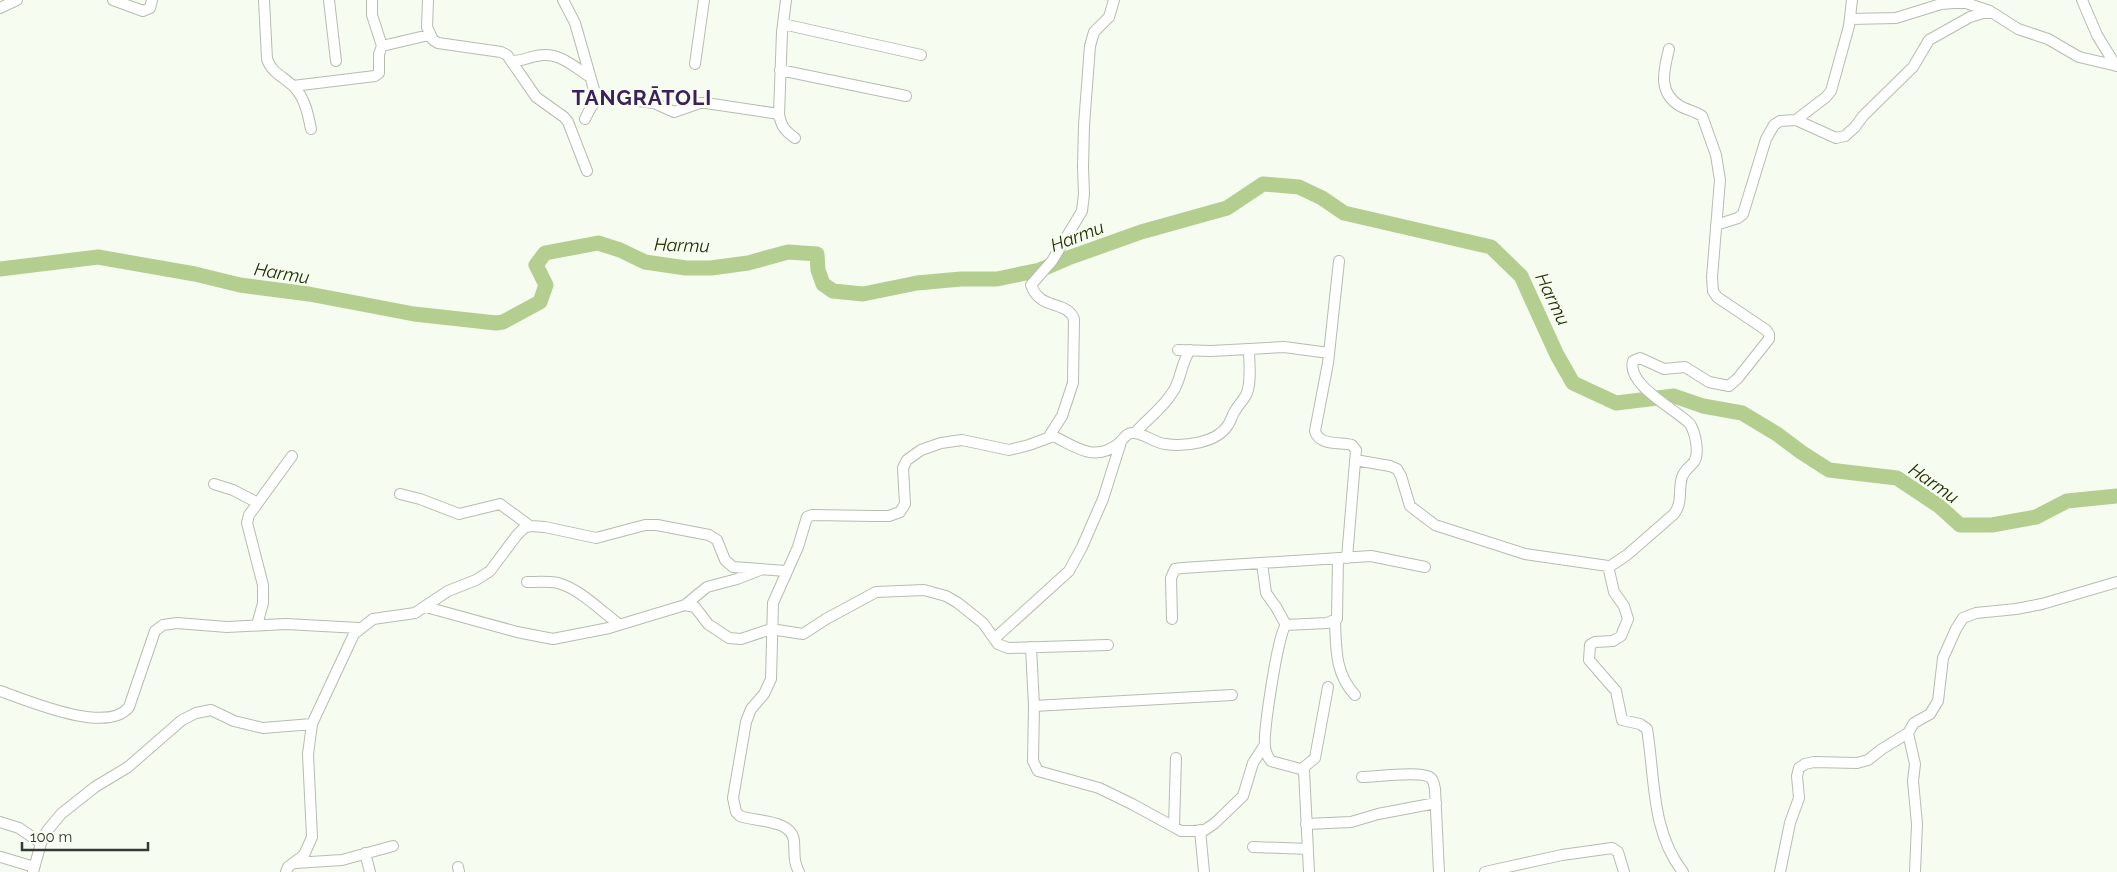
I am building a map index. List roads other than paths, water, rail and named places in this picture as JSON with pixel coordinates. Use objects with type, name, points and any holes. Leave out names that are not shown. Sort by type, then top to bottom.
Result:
[{"type":"street","points":[[0,8],[17,0]]},
{"type":"street","points":[[113,0],[143,11],[150,8],[152,0]]},
{"type":"street","points":[[264,0],[267,60],[276,74],[293,86],[306,105],[311,129]]},
{"type":"street","points":[[330,0],[336,61]]},
{"type":"street","points":[[293,86],[375,76],[379,73],[380,49],[382,46],[372,15],[372,0]]},
{"type":"street","points":[[428,0],[427,27],[429,35],[433,40],[438,43],[501,52],[512,61],[536,97],[568,122],[587,171]]},
{"type":"street","points":[[563,0],[573,18],[597,100]]},
{"type":"street","points":[[695,64],[704,0]]},
{"type":"street","points":[[786,0],[780,70],[779,114],[781,125],[786,132],[795,138]]},
{"type":"street","points":[[799,872],[794,862],[794,841],[791,833],[780,826],[740,816],[735,810],[733,798],[747,719],[771,679],[773,668],[773,603],[798,547],[805,518],[809,516],[889,516],[902,511],[905,504],[903,468],[907,460],[914,453],[941,443],[954,440],[1009,450],[1038,442],[1051,435],[1066,406],[1073,383],[1074,319],[1066,311],[1040,300],[1031,285],[1052,261],[1082,211],[1084,194],[1082,167],[1084,125],[1090,46],[1094,32],[1110,17],[1114,0]]},
{"type":"street","points":[[1716,225],[1738,218],[1743,214],[1766,139],[1772,128],[1780,122],[1796,120],[1831,91],[1850,19],[1852,0]]},
{"type":"street","points":[[2082,0],[2098,35],[2116,66]]},
{"type":"street","points":[[1850,19],[1896,18],[1941,4],[1966,3],[1993,13],[2018,29],[2048,39],[2079,57],[2116,66]]},
{"type":"street","points":[[1796,120],[1836,138],[1845,136],[1913,67],[1925,45],[1932,38],[1970,17],[1983,13],[1993,13]]},
{"type":"street","points":[[783,24],[921,55]]},
{"type":"street","points":[[382,46],[429,35]]},
{"type":"street","points":[[1609,568],[1627,555],[1674,514],[1681,499],[1682,477],[1685,470],[1696,460],[1692,426],[1686,419],[1650,393],[1632,369],[1632,363],[1640,358],[1664,369],[1685,367],[1709,382],[1729,386],[1769,341],[1769,334],[1766,330],[1714,294],[1712,277],[1720,180],[1718,163],[1702,116],[1680,106],[1666,92],[1663,79],[1670,49]]},
{"type":"street","points":[[512,61],[522,61],[542,55],[556,55],[590,77]]},
{"type":"street","points":[[780,70],[906,96]]},
{"type":"street","points":[[585,119],[591,105],[597,100],[608,97],[654,104],[674,112],[700,103],[706,103],[779,114]]},
{"type":"street","points":[[1338,261],[1329,353],[1315,431],[1322,441],[1352,445],[1356,450],[1342,558],[1339,612],[1335,621],[1336,656],[1340,672],[1346,686],[1355,695]]},
{"type":"street","points":[[1178,350],[1284,347],[1329,353]]},
{"type":"street","points":[[994,639],[1069,571],[1082,547],[1103,499],[1121,442],[1126,435],[1135,433],[1155,442],[1185,445],[1212,437],[1225,428],[1246,396],[1249,349]]},
{"type":"street","points":[[1135,433],[1142,424],[1156,414],[1174,392],[1183,361],[1190,350]]},
{"type":"street","points":[[1051,435],[1090,453],[1110,450],[1121,442]]},
{"type":"street","points":[[256,625],[263,603],[263,585],[247,523],[250,512],[292,456]]},
{"type":"street","points":[[1355,460],[1397,469],[1410,506],[1435,525],[1525,554],[1560,560],[1600,563],[1609,568],[1614,592],[1624,606],[1628,619],[1621,636],[1613,641],[1595,642],[1590,646],[1589,660],[1616,691],[1622,720],[1640,724],[1647,729],[1656,804],[1669,850],[1674,861],[1683,872]]},
{"type":"street","points":[[214,484],[233,490],[258,503]]},
{"type":"street","points":[[400,494],[420,498],[459,514],[500,504],[530,526]]},
{"type":"street","points":[[286,872],[288,867],[304,856],[312,834],[308,754],[312,724],[347,649],[359,628],[373,619],[407,616],[426,607],[448,591],[476,580],[490,571],[524,528],[530,526],[544,527],[596,538],[646,525],[656,525],[708,535],[717,540],[725,560],[733,567],[786,571]]},
{"type":"street","points":[[1172,619],[1171,578],[1175,570],[1371,556],[1425,567]]},
{"type":"street","points":[[1262,563],[1266,593],[1276,606],[1286,625]]},
{"type":"street","points":[[426,607],[517,632],[553,639],[567,638],[685,605],[707,587],[737,579],[765,568]]},
{"type":"street","points":[[527,582],[561,584],[619,624]]},
{"type":"street","points":[[1780,872],[1788,832],[1799,798],[1797,776],[1802,765],[1814,762],[1865,762],[1873,758],[1882,749],[1908,734],[1914,723],[1930,714],[1936,706],[1943,658],[1956,628],[1963,618],[1976,613],[2042,604],[2117,582]]},
{"type":"street","points":[[685,605],[695,607],[708,624],[729,638],[741,640],[772,629],[803,634],[826,619],[876,592],[924,590],[946,596],[958,603],[983,623],[998,644],[1008,648],[1108,645]]},
{"type":"street","points":[[1286,625],[1335,621]]},
{"type":"street","points":[[0,692],[73,714],[104,719],[115,718],[122,715],[129,708],[155,631],[159,627],[177,623],[227,627],[256,625],[359,628]]},
{"type":"street","points":[[1031,647],[1034,706],[1033,761],[1038,771],[1099,788],[1174,827],[1185,831],[1200,830],[1215,823],[1242,796],[1254,763],[1264,746],[1273,675],[1281,632],[1286,625]]},
{"type":"street","points":[[1303,768],[1315,758],[1328,687]]},
{"type":"street","points":[[1034,706],[1232,695]]},
{"type":"street","points":[[1,857],[33,870],[41,843],[51,826],[75,802],[128,766],[182,720],[196,713],[211,710],[234,720],[263,728],[312,724]]},
{"type":"street","points":[[1908,734],[1915,764],[1913,781],[1917,824],[1915,872]]},
{"type":"street","points":[[1264,746],[1271,761],[1303,768]]},
{"type":"street","points":[[1174,827],[1176,758]]},
{"type":"street","points":[[1303,768],[1309,872]]},
{"type":"street","points":[[1362,777],[1419,774],[1429,776],[1434,783],[1439,872]]},
{"type":"street","points":[[1306,824],[1351,822],[1387,812],[1436,803]]},
{"type":"street","points":[[0,822],[19,828],[41,843]]},
{"type":"street","points":[[1200,830],[1204,872]]},
{"type":"street","points":[[294,863],[333,861],[393,846]]},
{"type":"street","points":[[1253,847],[1308,848]]},
{"type":"street","points":[[1485,872],[1562,855],[1612,848],[1618,852],[1624,872]]},
{"type":"street","points":[[365,853],[370,872]]},
{"type":"waterway","name":"Harmu","points":[[0,269],[98,257],[195,274],[240,285],[309,294],[414,314],[496,323],[503,322],[540,302],[546,285],[536,265],[545,253],[598,243],[620,250],[645,262],[686,268],[711,268],[748,263],[788,252],[817,254],[818,270],[823,284],[833,291],[863,294],[917,283],[961,279],[997,279],[1040,270],[1141,232],[1227,208],[1263,184],[1299,187],[1322,198],[1344,213],[1491,247],[1521,276],[1557,355],[1573,383],[1616,403],[1674,396],[1703,406],[1742,413],[1777,434],[1829,470],[1897,478],[1939,506],[1960,525],[1992,525],[2036,517],[2067,501],[2117,496]]},
{"type":"district","name":"TANGRĀTOLI","points":[[642,97]]}]
